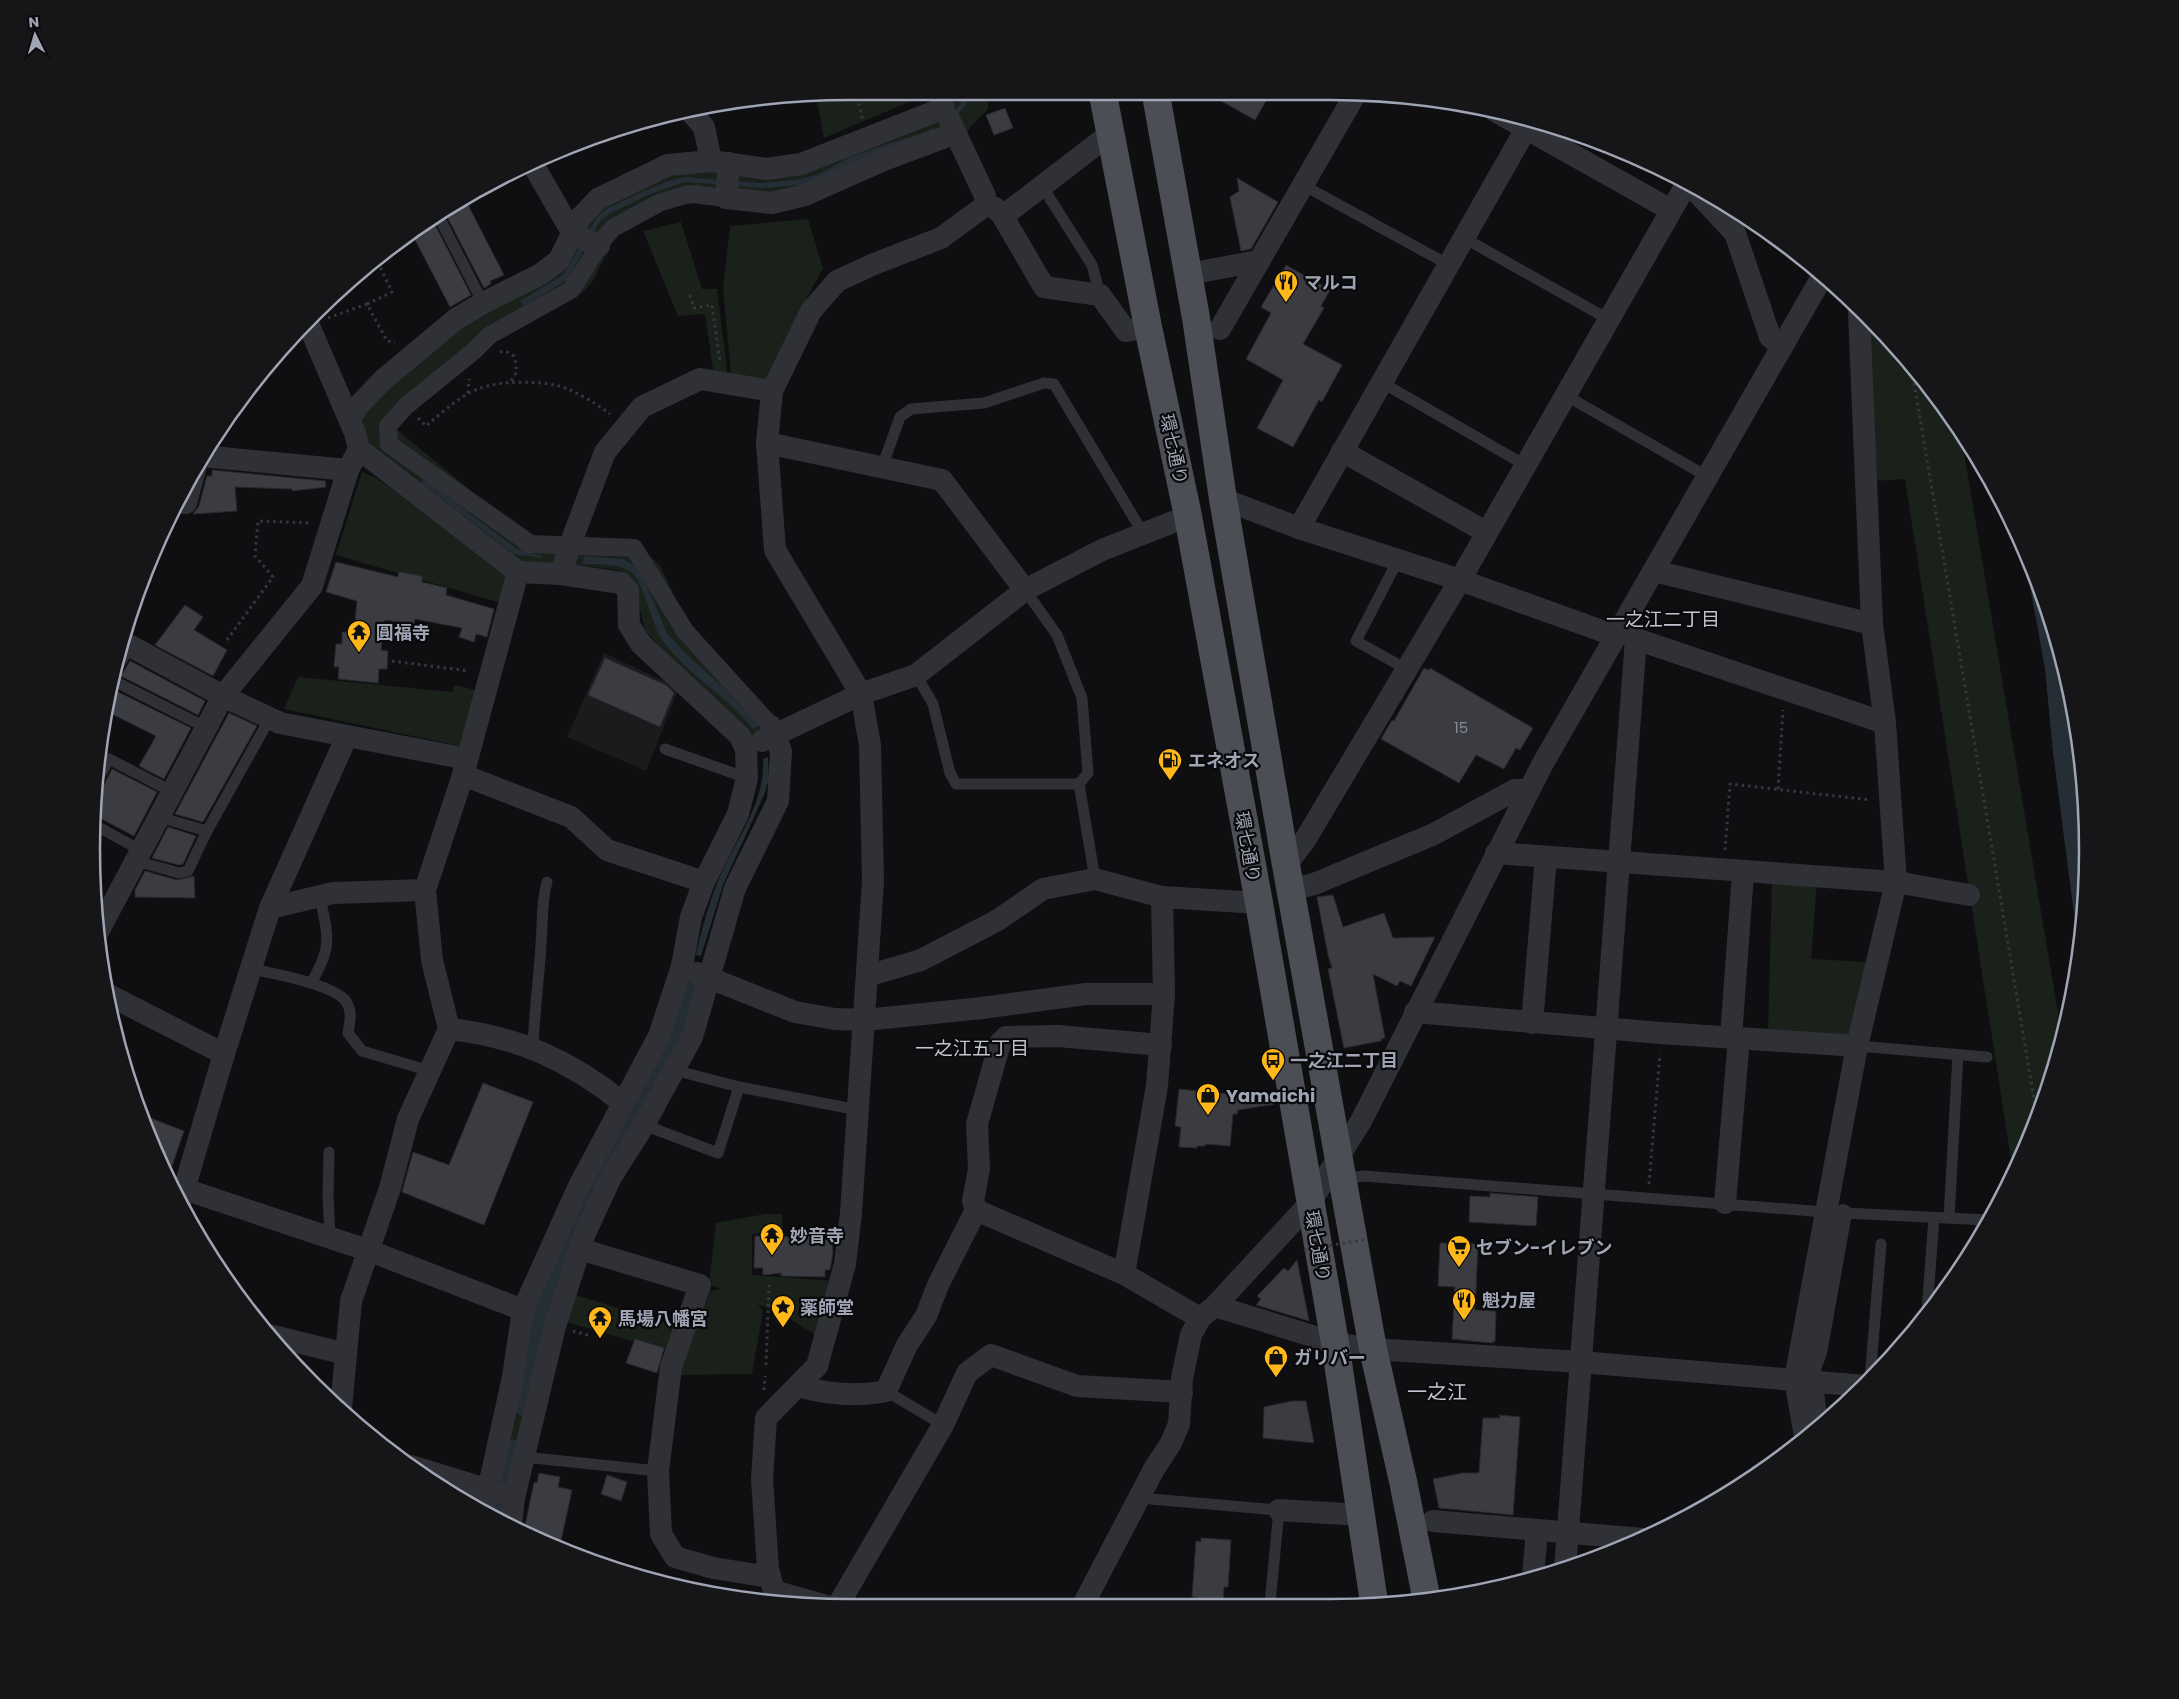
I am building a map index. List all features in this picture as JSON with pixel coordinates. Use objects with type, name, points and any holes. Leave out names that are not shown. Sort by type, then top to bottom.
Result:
[{"type":"main road","name":"環七通り","points":[[1104,100],[1148,327],[1188,516],[1259,903],[1335,1343],[1373,1597]]},
{"type":"main road","name":"環七通り","points":[[1157,100],[1188,274],[1223,499],[1288,877],[1373,1349],[1403,1481],[1425,1593]]},
{"type":"street","points":[[1220,329],[1351,101]]},
{"type":"street","points":[[350,419],[364,400],[407,358],[456,319],[483,303],[541,274],[587,240],[604,238],[613,228],[659,203],[694,194],[724,177],[801,164],[942,102],[985,196],[1044,287],[1100,295],[1126,331],[1148,327]]},
{"type":"street","points":[[694,116],[704,127],[724,177]]},
{"type":"street","points":[[1299,528],[1527,127]]},
{"type":"street","points":[[1541,131],[1671,210]]},
{"type":"street","points":[[956,133],[884,160],[805,196],[772,203],[724,177],[668,165],[598,199],[580,218],[587,240],[570,290],[490,336],[406,406],[388,426],[389,444],[530,544],[621,583],[628,590],[629,625],[641,644],[740,736],[764,738],[861,694],[916,674],[1025,590],[1102,550],[1188,516]]},
{"type":"street","points":[[775,1590],[768,1569],[762,1479],[766,1418],[817,1366],[845,1264],[852,1213],[865,1020],[872,861],[870,745],[861,694],[776,550],[767,442],[772,391],[811,311],[837,281],[874,264],[941,238],[1042,186],[1111,133]]},
{"type":"street","points":[[536,169],[587,240]]},
{"type":"street","points":[[1529,790],[1515,790],[1434,834],[1314,884],[1288,877],[1305,840],[1460,580],[1608,319],[1684,190]]},
{"type":"street","points":[[1703,199],[1735,233],[1770,337],[1782,347]]},
{"type":"street","points":[[1188,274],[1259,261]]},
{"type":"street","points":[[1085,1599],[1154,1469],[1171,1443],[1179,1424],[1182,1378],[1191,1335],[1207,1312],[1341,1169],[1361,1121],[1415,1012],[1529,790],[1624,635],[1654,571],[1819,282]]},
{"type":"street","points":[[1805,1428],[1805,1380],[1834,1212],[1858,1046],[1896,882],[1885,723],[1872,624],[1859,320]]},
{"type":"street","points":[[311,329],[350,419],[359,449],[518,572]]},
{"type":"street","points":[[565,560],[605,452],[642,408],[700,379],[772,391]]},
{"type":"street","points":[[767,442],[942,480],[1025,590]]},
{"type":"street","points":[[104,921],[223,696],[312,586],[348,470],[359,449]]},
{"type":"street","points":[[1342,451],[1486,532]]},
{"type":"street","points":[[211,457],[348,470]]},
{"type":"street","points":[[1223,499],[1299,528],[1885,723]]},
{"type":"street","points":[[499,1497],[524,1457],[556,1326],[580,1250],[611,1177],[644,1125],[692,1037],[736,888],[778,801],[781,751],[764,738],[685,631],[634,548],[565,560],[518,572]]},
{"type":"street","points":[[1654,571],[1872,624]]},
{"type":"street","points":[[342,1400],[351,1301],[370,1251],[390,1188],[408,1119],[449,1029],[432,960],[426,890],[465,767],[518,572]]},
{"type":"street","points":[[1566,1560],[1618,863],[1624,635]]},
{"type":"street","points":[[129,646],[223,696],[280,723],[347,736],[465,767],[571,817],[607,850],[704,882]]},
{"type":"street","points":[[183,1192],[270,908],[347,736]]},
{"type":"street","points":[[508,1516],[491,1477],[513,1376],[523,1310],[578,1188],[659,1036],[682,966],[691,917],[704,882],[738,814],[747,778],[764,738]]},
{"type":"street","points":[[1496,853],[1733,872],[1896,882],[1969,895]]},
{"type":"street","points":[[1532,1023],[1546,857]]},
{"type":"street","points":[[1725,1203],[1735,1038],[1733,872]]},
{"type":"street","points":[[867,976],[921,960],[998,920],[1043,889],[1095,879],[1162,897],[1259,903]]},
{"type":"street","points":[[270,908],[333,893],[426,890]]},
{"type":"street","points":[[1124,1274],[1157,1086],[1164,994],[1162,897]]},
{"type":"street","points":[[682,966],[795,1012],[835,1019],[865,1020],[982,1008],[1086,994],[1164,994]]},
{"type":"street","points":[[114,998],[224,1054]]},
{"type":"street","points":[[1415,1012],[1661,1033],[1858,1046]]},
{"type":"street","points":[[449,1029],[472,1031],[552,1056],[595,1080],[623,1103]]},
{"type":"street","points":[[1161,1045],[1058,1036],[1006,1037],[1000,1042],[978,1124],[979,1170],[972,1200],[976,1210],[1207,1312],[1335,1343],[1373,1349],[1581,1362],[1853,1385]]},
{"type":"street","points":[[186,1197],[370,1251],[523,1310]]},
{"type":"street","points":[[798,1386],[818,1392],[874,1393],[886,1391],[907,1345],[926,1316],[938,1285],[976,1210]]},
{"type":"street","points":[[580,1250],[700,1285],[671,1367],[658,1471],[661,1534],[675,1558],[713,1568],[797,1597]]},
{"type":"street","points":[[281,1338],[346,1354]]},
{"type":"street","points":[[842,1599],[943,1426],[967,1373],[991,1354],[1077,1386],[1182,1392]]},
{"type":"street","points":[[1805,1380],[1817,1419]]},
{"type":"street","points":[[436,1475],[499,1497]]},
{"type":"street","points":[[1278,1510],[1361,1515]]},
{"type":"street","points":[[1433,1521],[1626,1538]]},
{"type":"street","points":[[1534,1570],[1537,1530]]},
{"type":"lane","points":[[1302,185],[1448,265]]},
{"type":"lane","points":[[1042,186],[1092,265],[1100,295]]},
{"type":"lane","points":[[441,221],[483,303]]},
{"type":"lane","points":[[1464,238],[1608,319]]},
{"type":"lane","points":[[1381,382],[1525,465]]},
{"type":"lane","points":[[882,467],[900,417],[911,409],[984,403],[1044,383],[1054,384],[1143,533]]},
{"type":"lane","points":[[1565,396],[1708,477]]},
{"type":"lane","points":[[1398,560],[1356,641],[1406,669]]},
{"type":"lane","points":[[1025,590],[1057,635],[1082,698],[1088,773],[1079,784],[1095,879]]},
{"type":"lane","points":[[916,674],[933,704],[950,773],[956,784],[1079,784]]},
{"type":"lane","points":[[119,682],[207,728]]},
{"type":"lane","points":[[101,829],[139,856],[180,873],[188,872],[208,830],[270,718]]},
{"type":"lane","points":[[665,749],[747,778]]},
{"type":"lane","points":[[105,767],[109,759],[173,792]]},
{"type":"lane","points":[[159,817],[208,830]]},
{"type":"lane","points":[[533,1049],[543,897],[547,882]]},
{"type":"lane","points":[[311,983],[321,965],[328,944],[320,896]]},
{"type":"lane","points":[[251,969],[311,983],[344,1000],[350,1010],[348,1033],[362,1051],[430,1071]]},
{"type":"lane","points":[[1858,1046],[1987,1057]]},
{"type":"lane","points":[[1949,1218],[1958,1055]]},
{"type":"lane","points":[[674,1070],[739,1087],[858,1110]]},
{"type":"lane","points":[[644,1125],[718,1152],[739,1087]]},
{"type":"lane","points":[[329,1152],[328,1196],[330,1238]]},
{"type":"lane","points":[[1341,1169],[1364,1176],[1834,1212],[1981,1220]]},
{"type":"lane","points":[[1928,1301],[1934,1218]]},
{"type":"lane","points":[[1871,1367],[1881,1244]]},
{"type":"lane","points":[[886,1391],[943,1426]]},
{"type":"lane","points":[[524,1457],[658,1471]]},
{"type":"lane","points":[[1140,1498],[1278,1510],[1270,1599]]},
{"type":"path","points":[[321,319],[367,304],[392,292],[380,266]]},
{"type":"path","points":[[690,295],[694,308],[712,305],[722,383]]},
{"type":"path","points":[[367,304],[387,341],[395,342],[407,358]]},
{"type":"path","points":[[494,353],[505,351],[514,356],[518,370],[516,377],[508,384]]},
{"type":"path","points":[[468,393],[467,382],[470,376]]},
{"type":"path","points":[[1914,380],[2035,1102]]},
{"type":"path","points":[[406,406],[426,426],[468,393],[487,386],[528,383],[560,386],[606,412],[625,428]]},
{"type":"path","points":[[227,640],[273,576],[255,556],[258,522],[332,524]]},
{"type":"path","points":[[392,661],[490,674]]},
{"type":"path","points":[[1778,789],[1784,690]]},
{"type":"path","points":[[1733,872],[1730,784],[1891,802]]},
{"type":"path","points":[[1648,1198],[1661,1033]]},
{"type":"path","points":[[1304,1250],[1368,1239]]},
{"type":"path","points":[[766,1365],[769,1285]]},
{"type":"shaded area","points":[[914,100],[824,138],[817,101]]},
{"type":"shaded area","points":[[948,100],[988,100],[988,109],[965,133]]},
{"type":"shaded area","points":[[962,100],[968,100],[955,116],[953,111]]},
{"type":"shaded area","points":[[940,120],[951,141],[733,204],[704,205],[694,202],[662,210],[616,234],[593,281],[582,293],[502,334],[432,391],[396,429],[469,489],[537,537],[564,542],[558,563],[524,563],[369,448],[362,422],[368,404],[459,326],[521,291],[599,208],[654,179],[702,168],[766,177]]},
{"type":"shaded area","points":[[933,128],[935,133],[801,185],[761,188],[685,182],[648,195],[601,220],[567,280],[524,306],[520,301],[563,275],[597,217],[608,208],[646,190],[684,177],[761,183],[800,179],[817,175],[850,157]]},
{"type":"shaded area","points":[[808,219],[823,268],[803,305],[770,383],[731,374],[723,289],[730,226]]},
{"type":"shaded area","points":[[681,222],[702,289],[717,289],[728,377],[714,376],[705,314],[678,316],[643,231]]},
{"type":"shaded area","points":[[1869,331],[1893,355],[1924,393],[1964,450],[2059,1019],[2039,1090],[2011,1160],[1905,479],[1874,481]]},
{"type":"shaded area","points":[[362,472],[378,479],[503,569],[507,582],[501,603],[336,555]]},
{"type":"shaded area","points":[[424,479],[517,549],[542,556],[542,558],[514,554],[421,483]]},
{"type":"shaded area","points":[[575,536],[632,540],[660,565],[694,639],[752,692],[781,723],[756,735],[751,735],[737,718],[707,695],[677,666],[645,630],[634,584],[626,574],[618,570],[576,565]]},
{"type":"shaded area","points":[[584,556],[623,559],[639,568],[667,633],[686,654],[723,687],[759,726],[753,729],[743,717],[671,651],[657,631],[644,593],[636,577],[631,572],[621,567],[583,564]]},
{"type":"shaded area","points":[[2030,584],[2053,656],[2065,703],[2073,752],[2079,850],[2075,922],[2053,752],[2045,669]]},
{"type":"shaded area","points":[[604,653],[679,688],[646,771],[567,737]]},
{"type":"shaded area","points":[[298,677],[452,692],[454,685],[476,690],[460,746],[284,709]]},
{"type":"shaded area","points":[[768,757],[769,779],[764,795],[723,885],[701,956],[696,955],[715,889],[748,822],[763,775],[763,759]]},
{"type":"shaded area","points":[[1772,879],[1817,882],[1811,959],[1868,962],[1852,1040],[1768,1032]]},
{"type":"shaded area","points":[[684,978],[713,984],[611,1189],[573,1294],[678,1327],[670,1352],[563,1321],[514,1520],[492,1508],[529,1311]]},
{"type":"shaded area","points":[[765,1214],[782,1214],[783,1230],[752,1234],[752,1275],[835,1281],[819,1337],[780,1313],[758,1304],[763,1311],[752,1374],[678,1375],[693,1327],[711,1291],[720,1289],[709,1284],[716,1223]]},
{"type":"building","points":[[1220,100],[1267,100],[1255,120]]},
{"type":"building","points":[[1005,108],[1013,128],[994,135],[986,115]]},
{"type":"building","points":[[1237,178],[1278,202],[1251,249],[1241,251],[1230,197],[1239,191]]},
{"type":"building","points":[[468,204],[504,275],[490,281],[491,284],[484,288],[447,217]]},
{"type":"building","points":[[435,225],[471,295],[450,307],[415,239]]},
{"type":"building","points":[[1286,265],[1330,290],[1321,306],[1324,308],[1303,344],[1342,365],[1322,402],[1319,400],[1293,447],[1257,428],[1283,380],[1246,359],[1271,313],[1261,307]]},
{"type":"building","points":[[212,470],[325,481],[326,487],[292,491],[292,489],[235,487],[237,511],[193,514],[199,506],[207,476],[212,476]]},
{"type":"building","points":[[336,562],[398,577],[399,572],[422,576],[422,582],[447,588],[446,595],[494,609],[487,637],[476,634],[474,642],[459,637],[462,628],[415,619],[414,624],[385,620],[381,650],[388,651],[387,669],[379,669],[378,683],[338,679],[339,667],[334,667],[336,644],[342,644],[342,632],[354,632],[357,601],[326,592]]},
{"type":"building","points":[[185,605],[203,617],[194,630],[227,650],[213,676],[155,645]]},
{"type":"building","points":[[605,658],[666,685],[674,693],[660,727],[588,695]]},
{"type":"building","points":[[130,661],[205,701],[198,715],[121,676]]},
{"type":"building","points":[[1424,668],[1429,670],[1430,668],[1533,728],[1520,750],[1516,748],[1504,769],[1476,755],[1459,783],[1381,739],[1392,720],[1394,721]]},
{"type":"building","points":[[117,691],[191,728],[164,779],[139,766],[156,736],[112,714]]},
{"type":"building","points":[[229,713],[257,726],[203,822],[175,814]]},
{"type":"building","points":[[112,769],[157,792],[134,836],[101,819],[103,787]]},
{"type":"building","points":[[168,827],[196,836],[183,864],[179,865],[152,858]]},
{"type":"building","points":[[145,871],[177,880],[194,876],[195,898],[135,897],[135,890]]},
{"type":"building","points":[[1333,895],[1343,927],[1384,913],[1393,938],[1435,937],[1411,986],[1400,981],[1397,986],[1373,974],[1385,1038],[1381,1039],[1381,1041],[1344,1048],[1328,969],[1332,968],[1317,897]]},
{"type":"building","points":[[483,1083],[533,1102],[484,1225],[402,1192],[413,1152],[449,1165]]},
{"type":"building","points":[[1179,1089],[1276,1099],[1276,1104],[1238,1110],[1237,1114],[1233,1114],[1230,1146],[1205,1144],[1205,1146],[1197,1146],[1197,1148],[1179,1147],[1181,1127],[1175,1126]]},
{"type":"building","points":[[150,1118],[184,1131],[172,1166],[170,1165]]},
{"type":"building","points":[[1490,1193],[1538,1197],[1536,1226],[1469,1222],[1470,1196],[1490,1197]]},
{"type":"building","points":[[792,1230],[831,1232],[833,1252],[830,1270],[825,1270],[825,1277],[781,1276],[781,1273],[763,1275],[763,1268],[754,1268],[755,1236],[791,1237]]},
{"type":"building","points":[[1440,1243],[1478,1244],[1475,1310],[1496,1311],[1495,1341],[1492,1343],[1452,1339],[1455,1287],[1438,1286]]},
{"type":"building","points":[[1297,1260],[1309,1321],[1256,1305],[1261,1299],[1257,1296],[1284,1268],[1288,1271]]},
{"type":"building","points":[[635,1339],[664,1348],[657,1373],[626,1363]]},
{"type":"building","points":[[1292,1401],[1306,1401],[1314,1443],[1263,1438],[1264,1407]]},
{"type":"building","points":[[1499,1415],[1520,1417],[1513,1515],[1439,1508],[1433,1479],[1463,1473],[1479,1473],[1483,1418],[1500,1418]]},
{"type":"building","points":[[539,1473],[560,1477],[558,1487],[572,1490],[561,1541],[525,1525],[534,1482],[537,1483]]},
{"type":"building","points":[[607,1475],[627,1482],[621,1501],[601,1494]]},
{"type":"building","points":[[1201,1538],[1231,1540],[1228,1587],[1224,1587],[1223,1599],[1198,1599],[1192,1597],[1196,1541],[1201,1542]]},
{"type":"waterway","points":[[527,1399],[543,1326],[570,1230],[690,1003],[694,980]]},
{"type":"waterway","points":[[500,1513],[514,1457]]},
{"type":"place","name":"マルコ","points":[[1286,303]]},
{"type":"place","name":"圓福寺","points":[[359,653]]},
{"type":"place","name":"エネオス","points":[[1170,781]]},
{"type":"place","name":"一之江二丁目","points":[[1273,1081]]},
{"type":"place","name":"Yamaichi","points":[[1208,1116]]},
{"type":"place","name":"妙音寺","points":[[772,1256]]},
{"type":"place","name":"セブン-イレブン","points":[[1459,1268]]},
{"type":"place","name":"魁力屋","points":[[1464,1321]]},
{"type":"place","name":"薬師堂","points":[[783,1328]]},
{"type":"place","name":"馬場八幡宮","points":[[600,1339]]},
{"type":"place","name":"ガリバー","points":[[1276,1378]]},
{"type":"district","name":"一之江二丁目","points":[[1663,619]]},
{"type":"district","name":"一之江五丁目","points":[[972,1048]]},
{"type":"district","name":"一之江","points":[[1437,1392]]}]
